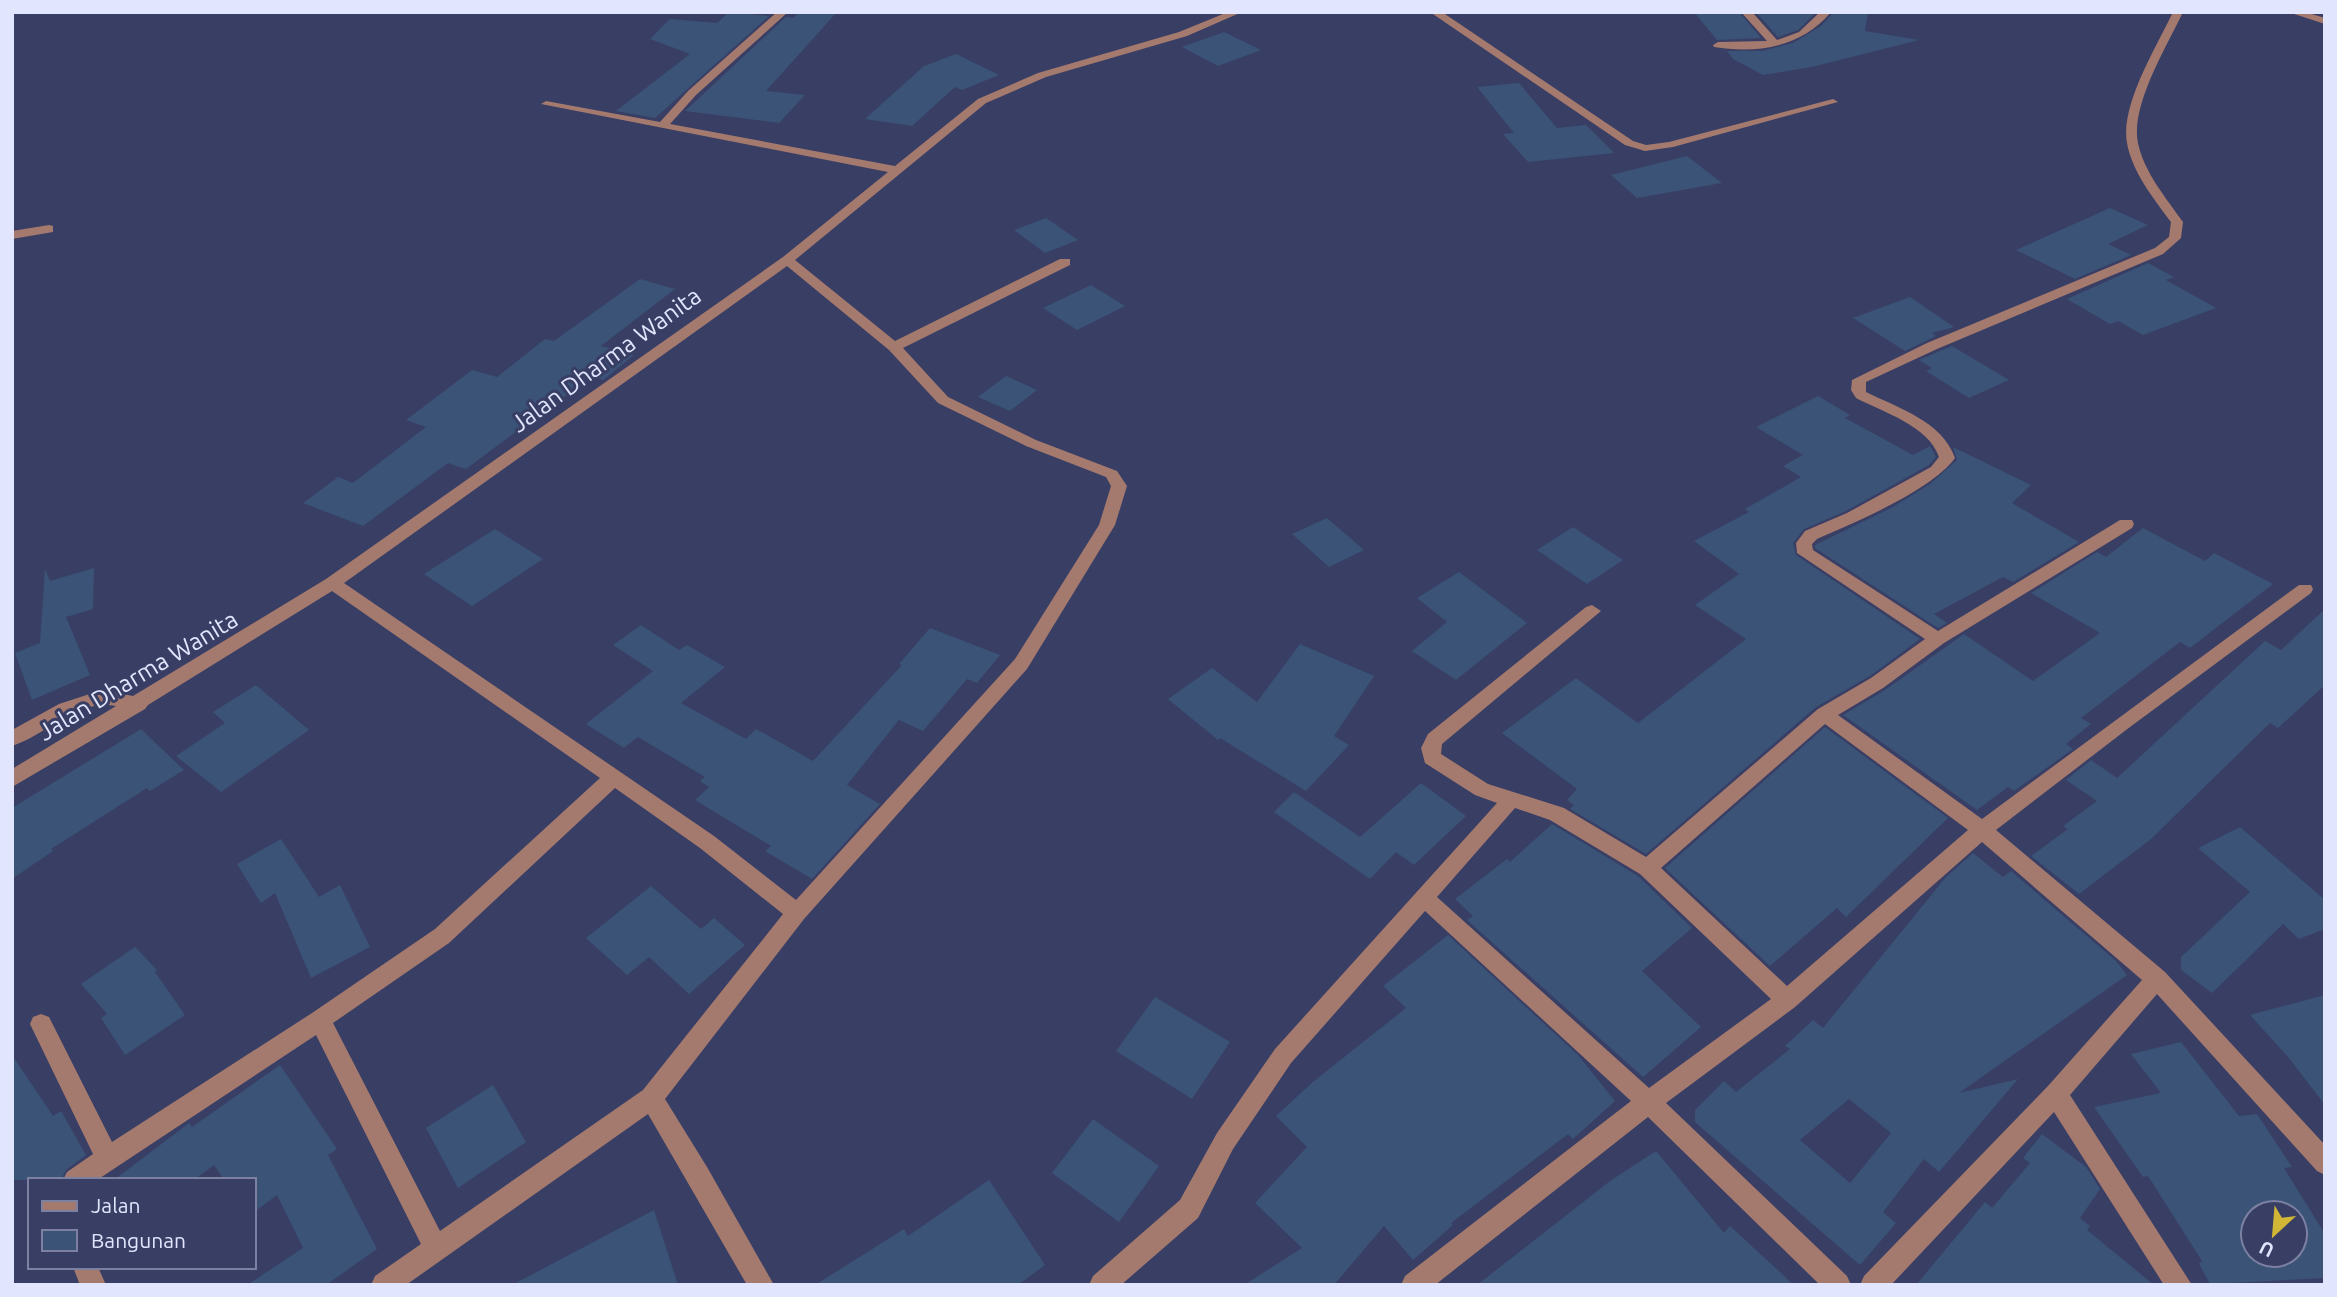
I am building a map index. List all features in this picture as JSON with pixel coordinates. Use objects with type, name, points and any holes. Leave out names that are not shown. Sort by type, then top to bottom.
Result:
[{"type":"street","points":[[663,125],[692,93],[783,12]]},
{"type":"street","name":"Jalan Dharma Wanita","points":[[12,779],[139,704],[332,583],[787,260],[968,111],[1017,83],[1183,34],[1237,12]]},
{"type":"street","points":[[1435,12],[1629,143],[1645,148],[1669,145],[1833,102]]},
{"type":"street","points":[[1746,12],[1774,43]]},
{"type":"street","points":[[1718,45],[1774,43],[1806,34],[1826,12]]},
{"type":"street","points":[[1938,639],[1805,553],[1804,543],[1811,535],[1853,517],[1936,470],[1947,457],[1942,443],[1925,429],[1861,395],[1857,384],[1863,376],[2159,251],[2175,238],[2177,222],[2151,186],[2132,142],[2135,105],[2178,12]]},
{"type":"street","points":[[2293,12],[2325,21]]},
{"type":"street","points":[[545,104],[895,170]]},
{"type":"street","points":[[12,235],[49,229]]},
{"type":"street","points":[[384,1285],[651,1098],[797,913],[1021,664],[1107,525],[1118,498],[1119,486],[1112,474],[1031,443],[943,400],[894,347],[787,260]]},
{"type":"street","points":[[894,347],[1065,262]]},
{"type":"street","points":[[1647,868],[1824,714],[1877,683],[1938,639],[2126,524]]},
{"type":"street","points":[[332,583],[740,866],[797,913]]},
{"type":"street","points":[[1414,1285],[1647,1103],[1787,1000],[1982,830],[2119,725],[2305,589]]},
{"type":"street","points":[[1592,611],[1435,739],[1430,748],[1432,758],[1482,790],[1557,814],[1647,868],[1787,1000]]},
{"type":"street","points":[[12,739],[65,709],[102,697],[139,704]]},
{"type":"street","points":[[1824,714],[1982,830],[2157,979],[2325,1163]]},
{"type":"street","points":[[78,1178],[320,1020],[442,936],[612,779]]},
{"type":"street","points":[[1102,1285],[1189,1209],[1226,1141],[1283,1056],[1510,801]]},
{"type":"street","points":[[1423,897],[1692,1142],[1838,1285]]},
{"type":"street","points":[[1873,1285],[2056,1094],[2157,979]]},
{"type":"street","points":[[320,1020],[436,1248]]},
{"type":"street","points":[[41,1024],[107,1157]]},
{"type":"street","points":[[2056,1094],[2179,1285]]},
{"type":"street","points":[[651,1098],[699,1175],[761,1285]]},
{"type":"street","points":[[86,1269],[93,1285]]},
{"type":"building","points":[[729,12],[769,16],[655,118],[616,111],[690,54],[650,39],[670,19],[717,23]]},
{"type":"building","points":[[799,12],[837,12],[766,91],[805,95],[779,123],[685,111],[786,17],[793,18]]},
{"type":"building","points":[[1694,12],[1739,12],[1761,38],[1717,40]]},
{"type":"building","points":[[1756,12],[1816,12],[1798,30],[1778,37]]},
{"type":"building","points":[[1834,12],[1868,12],[1865,31],[1919,40],[1812,67],[1763,75],[1733,59],[1727,51],[1762,51],[1793,43],[1821,26]]},
{"type":"building","points":[[1224,32],[1261,50],[1218,66],[1182,47]]},
{"type":"building","points":[[956,54],[999,75],[962,90],[955,87],[912,126],[865,119],[924,66]]},
{"type":"building","points":[[1519,83],[1557,128],[1586,125],[1614,153],[1528,162],[1503,134],[1514,133],[1477,87]]},
{"type":"building","points":[[1687,156],[1722,183],[1637,198],[1611,175]]},
{"type":"building","points":[[2110,208],[2148,225],[2108,244],[2131,255],[2075,279],[2016,250]]},
{"type":"building","points":[[1046,218],[1078,240],[1045,253],[1014,230]]},
{"type":"building","points":[[2148,263],[2174,277],[2166,280],[2216,308],[2143,335],[2118,321],[2110,324],[2067,299]]},
{"type":"building","points":[[640,279],[675,289],[601,346],[634,355],[603,380],[590,376],[531,424],[528,423],[466,469],[448,463],[363,526],[303,503],[338,477],[353,483],[426,427],[406,420],[472,370],[497,377],[545,339],[554,341]]},
{"type":"building","points":[[1091,285],[1125,306],[1077,330],[1043,308]]},
{"type":"building","points":[[1910,297],[1954,327],[1932,333],[1936,336],[1905,351],[1853,318]]},
{"type":"building","points":[[1952,346],[2009,380],[1969,398],[1926,371],[1932,368],[1919,360]]},
{"type":"building","points":[[1006,376],[1037,390],[1010,411],[978,397]]},
{"type":"building","points":[[1818,396],[1850,415],[1845,418],[1913,455],[1930,446],[1936,457],[1929,465],[1846,511],[1804,529],[1793,543],[1796,555],[1920,639],[1870,676],[1816,707],[1646,854],[1570,809],[1574,805],[1567,800],[1577,789],[1502,733],[1576,678],[1638,723],[1746,639],[1695,605],[1739,574],[1694,541],[1749,512],[1745,509],[1801,477],[1783,466],[1803,455],[1756,427]]},
{"type":"building","points":[[1953,447],[2031,485],[2012,503],[2079,542],[2013,582],[2003,577],[1934,614],[1947,623],[1938,628],[1815,548],[1815,545],[1893,507],[1930,484],[1957,460]]},
{"type":"building","points":[[1327,518],[1364,550],[1329,567],[1292,534]]},
{"type":"building","points":[[1573,527],[1623,560],[1587,584],[1537,550]]},
{"type":"building","points":[[2143,528],[2205,561],[2214,553],[2273,584],[2190,648],[2180,642],[2081,718],[2091,724],[2066,744],[2073,749],[2014,791],[2008,787],[1977,810],[1843,715],[1885,690],[1964,634],[2033,681],[2100,633],[2031,593],[2097,552],[2106,557]]},
{"type":"building","points":[[495,529],[543,559],[472,606],[424,574]]},
{"type":"building","points":[[94,568],[93,609],[66,617],[90,675],[32,700],[15,653],[40,643],[45,569],[50,581]]},
{"type":"building","points":[[1459,572],[1527,623],[1456,680],[1412,651],[1447,622],[1417,598]]},
{"type":"building","points":[[2325,609],[2325,685],[2278,728],[2270,723],[2151,839],[2079,894],[2031,856],[2068,829],[2063,826],[2097,801],[2066,780],[2091,760],[2117,778],[2265,641],[2281,650]]},
{"type":"building","points":[[641,625],[679,650],[687,645],[725,667],[681,703],[746,739],[756,729],[813,761],[902,665],[899,664],[930,628],[1000,655],[977,683],[967,679],[923,731],[899,720],[847,785],[880,804],[812,879],[765,851],[771,846],[695,800],[709,787],[700,781],[705,777],[638,737],[624,748],[586,724],[653,671],[613,645]]},
{"type":"building","points":[[1300,644],[1374,676],[1334,736],[1349,745],[1306,791],[1220,738],[1218,740],[1168,699],[1212,668],[1257,702]]},
{"type":"building","points":[[256,685],[309,730],[221,792],[176,756],[225,723],[213,712]]},
{"type":"building","points":[[1825,727],[1948,818],[1846,917],[1837,908],[1770,966],[1665,868]]},
{"type":"building","points":[[141,729],[184,770],[150,791],[147,788],[51,849],[53,851],[12,879],[12,808]]},
{"type":"building","points":[[1421,783],[1466,816],[1414,865],[1396,852],[1370,879],[1274,812],[1294,792],[1360,837]]},
{"type":"building","points":[[1552,824],[1638,876],[1692,928],[1642,971],[1701,1027],[1643,1077],[1467,920],[1473,916],[1455,899],[1507,859],[1510,862]]},
{"type":"building","points":[[2240,827],[2325,900],[2325,929],[2299,939],[2283,924],[2212,993],[2181,970],[2181,957],[2250,892],[2198,848]]},
{"type":"building","points":[[281,839],[319,897],[340,885],[370,947],[311,978],[275,893],[261,903],[237,864]]},
{"type":"building","points":[[1973,853],[2003,877],[2011,871],[2116,961],[2127,975],[1959,1093],[2018,1079],[1939,1172],[1924,1159],[1883,1212],[1896,1223],[1860,1265],[1695,1122],[1695,1110],[1724,1081],[1736,1092],[1790,1049],[1785,1046],[1813,1020],[1823,1028],[1946,877]],"holes":[[[1849,1099],[1891,1133],[1850,1183],[1800,1140]]]},
{"type":"building","points":[[651,886],[701,929],[714,918],[745,945],[689,994],[649,957],[627,975],[586,938]]},
{"type":"building","points":[[1448,935],[1578,1055],[1615,1101],[1573,1139],[1568,1134],[1451,1223],[1453,1225],[1413,1260],[1384,1226],[1334,1285],[1244,1285],[1302,1248],[1255,1203],[1307,1147],[1276,1116],[1314,1081],[1406,1008],[1383,986]]},
{"type":"building","points":[[135,947],[157,970],[155,972],[185,1015],[125,1055],[101,1018],[107,1014],[81,984]]},
{"type":"building","points":[[2325,995],[2325,1105],[2289,1058],[2250,1015]]},
{"type":"building","points":[[1155,997],[1230,1042],[1192,1099],[1116,1051]]},
{"type":"building","points":[[2181,1042],[2239,1116],[2257,1114],[2292,1167],[2284,1168],[2303,1199],[2239,1199],[2239,1269],[2309,1269],[2309,1208],[2325,1234],[2325,1278],[2210,1284],[2199,1264],[2202,1261],[2148,1176],[2143,1177],[2094,1107],[2161,1093],[2131,1054]]},
{"type":"building","points":[[12,1055],[53,1116],[61,1111],[86,1155],[66,1170],[62,1178],[12,1180]]},
{"type":"building","points":[[280,1065],[337,1149],[328,1155],[377,1249],[326,1285],[247,1285],[303,1248],[277,1195],[256,1211],[256,1178],[223,1178],[214,1165],[197,1178],[117,1178],[189,1123],[192,1127]]},
{"type":"building","points":[[493,1085],[526,1142],[458,1188],[426,1128]]},
{"type":"building","points":[[1093,1119],[1159,1166],[1119,1222],[1052,1173]]},
{"type":"building","points":[[2042,1134],[2086,1167],[2100,1189],[2080,1218],[2090,1226],[2087,1230],[2154,1285],[1916,1285],[1985,1202],[1992,1208],[2030,1163],[2023,1158]]},
{"type":"building","points":[[1656,1151],[1724,1233],[1730,1226],[1794,1285],[1477,1285],[1610,1181]]},
{"type":"building","points":[[989,1180],[1045,1265],[1018,1285],[815,1285],[904,1229],[908,1236]]},
{"type":"building","points":[[654,1210],[678,1285],[512,1285]]}]
